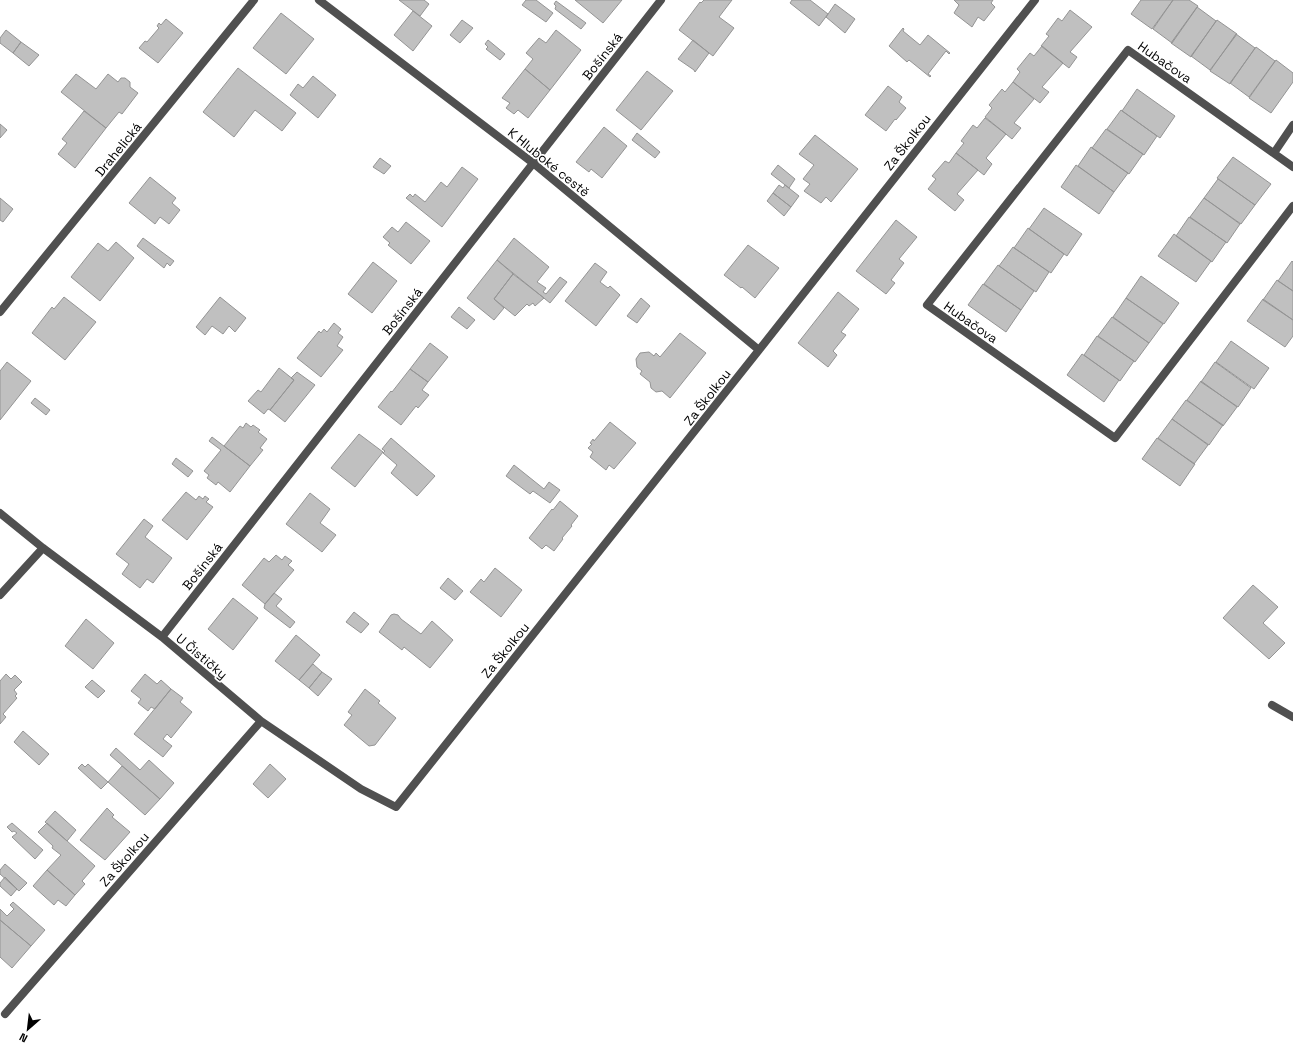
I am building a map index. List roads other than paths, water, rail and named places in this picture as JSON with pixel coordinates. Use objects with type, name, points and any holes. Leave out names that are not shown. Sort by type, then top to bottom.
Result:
[{"type":"street","name":"Drahelická","points":[[0,312],[254,0]]},
{"type":"street","name":"K Hluboké cestě","points":[[319,0],[532,163],[759,350]]},
{"type":"street","name":"Bošínská","points":[[162,637],[661,0]]},
{"type":"street","name":"Za Školkou","points":[[396,806],[1035,0]]},
{"type":"street","name":"Hubačova","points":[[1293,167],[1128,50],[927,305],[1115,438],[1293,206]]},
{"type":"street","points":[[1274,153],[1293,126]]},
{"type":"street","name":"U Čističky","points":[[0,513],[43,548],[162,637],[261,721],[361,789],[396,806]]},
{"type":"street","points":[[0,595],[43,548]]},
{"type":"street","points":[[1272,705],[1293,717]]},
{"type":"street","name":"Za Školkou","points":[[5,1014],[261,721]]}]
